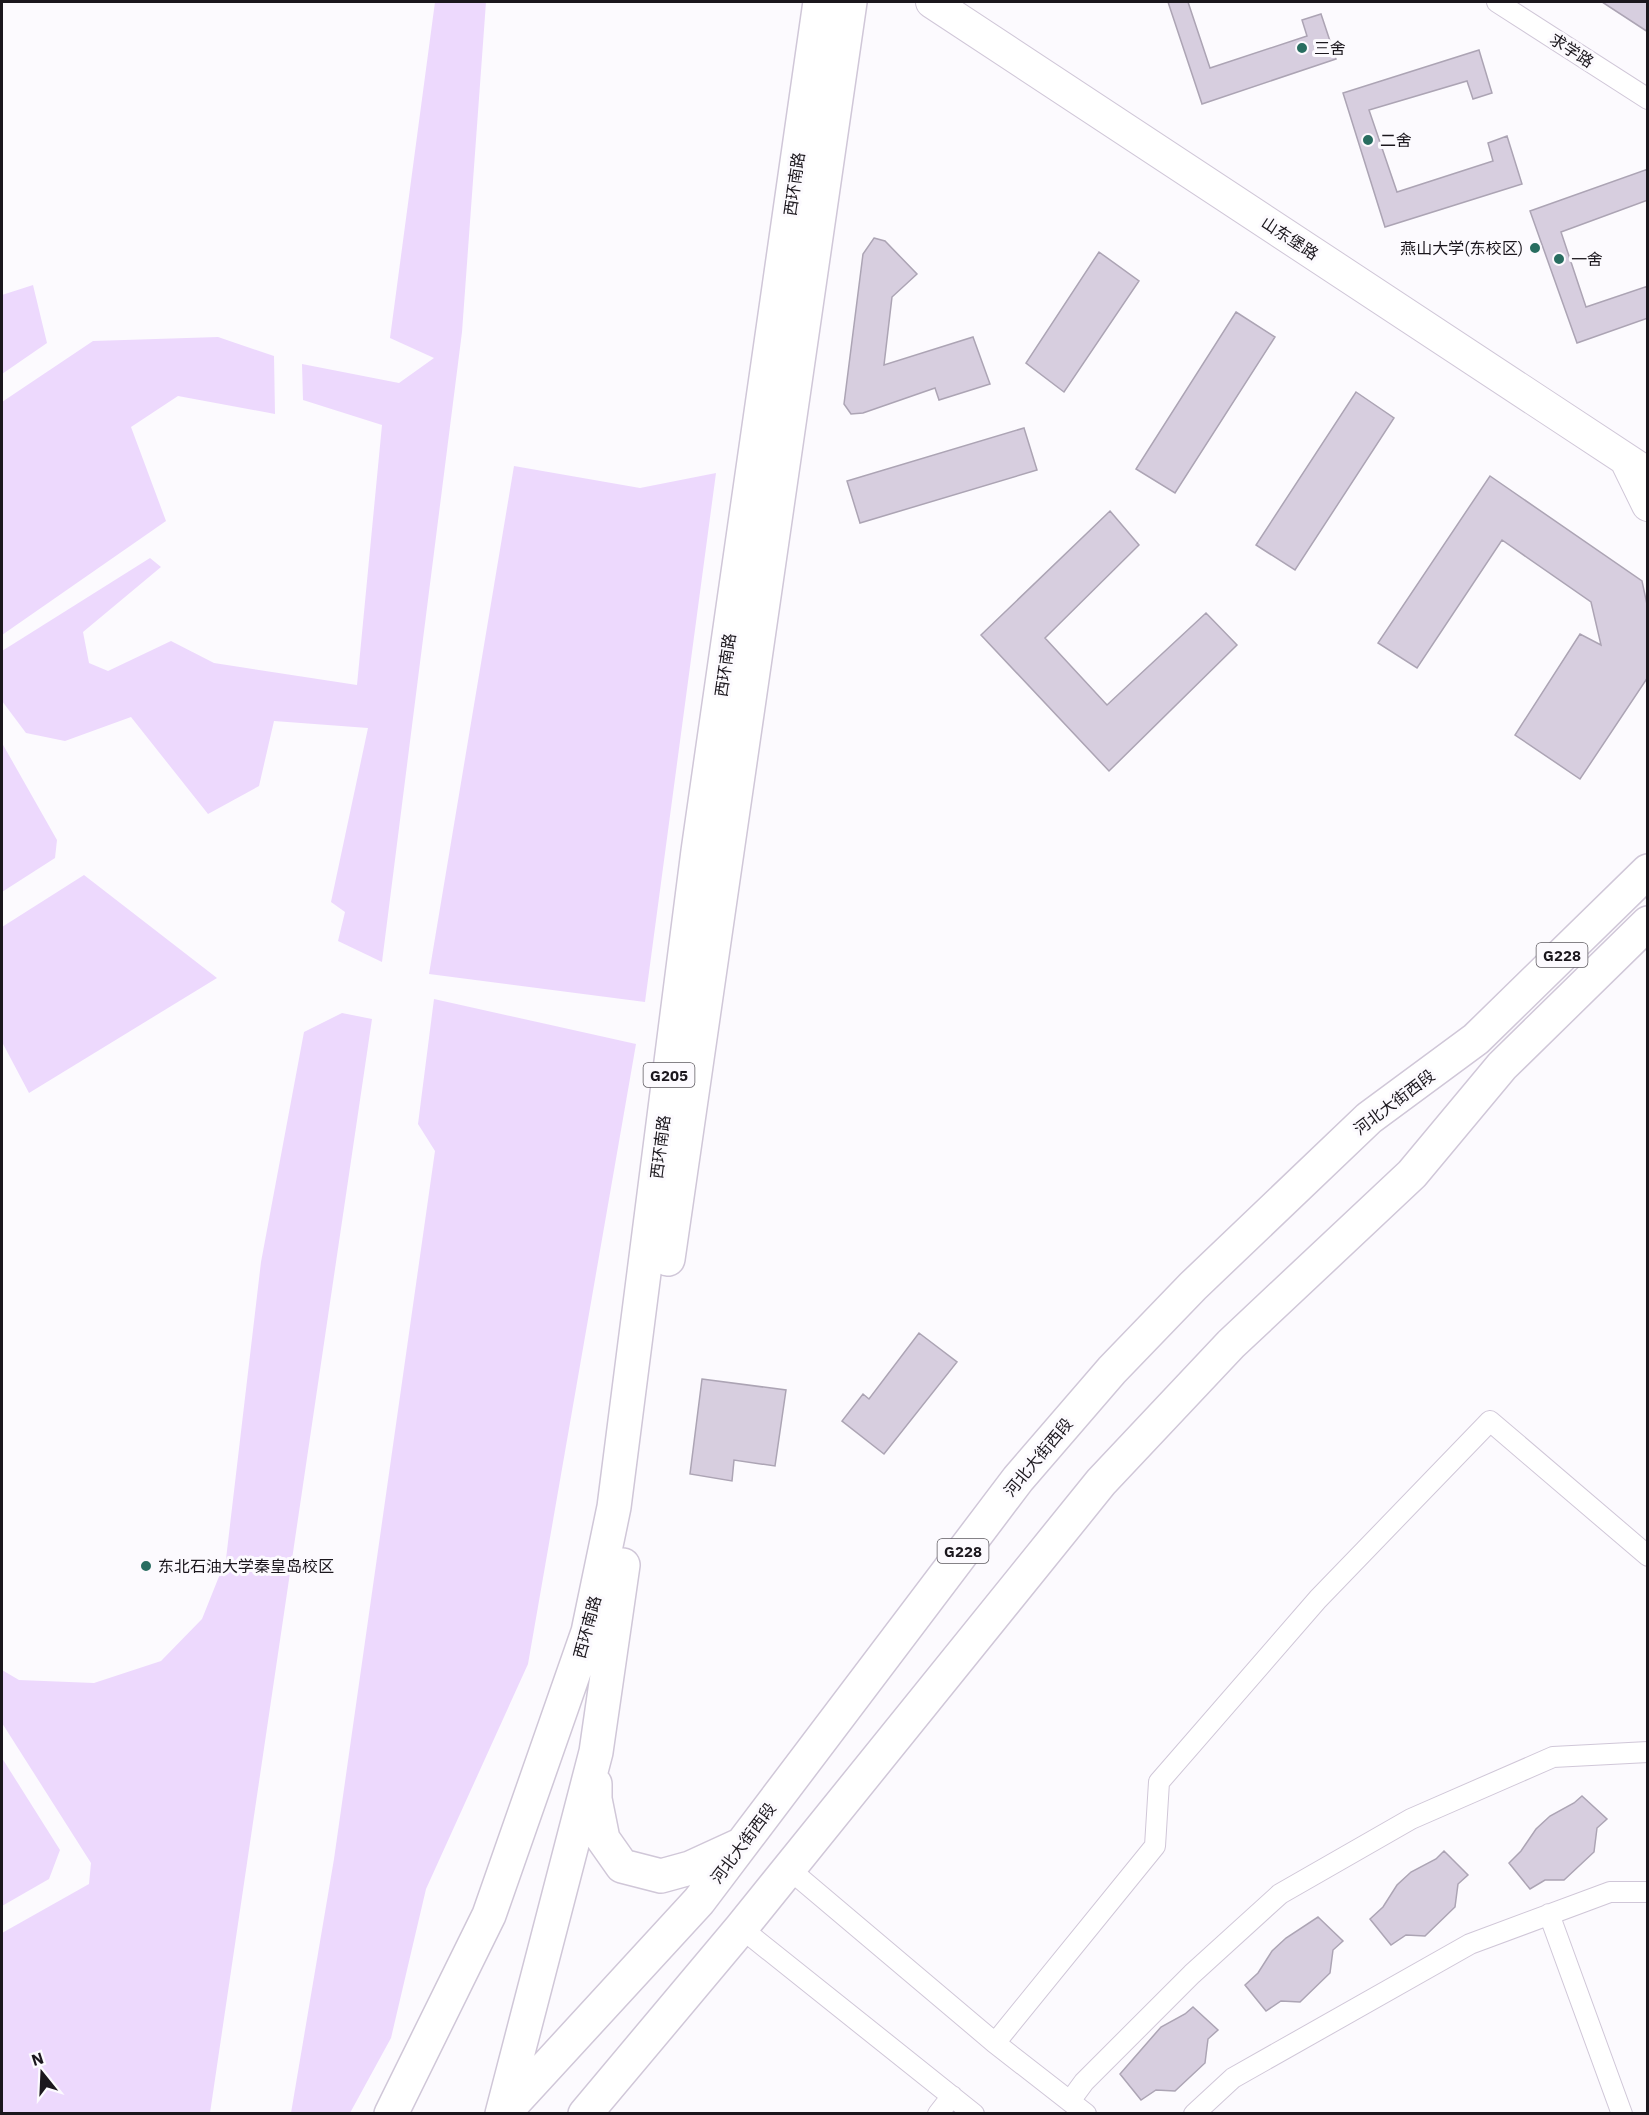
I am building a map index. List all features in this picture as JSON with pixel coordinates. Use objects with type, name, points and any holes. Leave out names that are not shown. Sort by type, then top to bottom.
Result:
[{"type":"highway","name":"西环南路","points":[[390,2114],[489,1915],[588,1632],[614,1507],[698,851],[820,2]]},
{"type":"highway","name":"西环南路","points":[[503,2114],[596,1752],[850,2]]},
{"type":"highway","name":"河北大街西段","points":[[503,2114],[699,1901],[1018,1479],[1112,1370],[1193,1286],[1369,1118],[1476,1040],[1647,871]]},
{"type":"highway","name":"G228","points":[[585,2114],[741,1928],[1101,1482],[1231,1344],[1412,1174],[1502,1066],[1647,923]]},
{"type":"highway","points":[[596,1752],[595,1799],[603,1839],[622,1866],[662,1876],[690,1868],[742,1844]]},
{"type":"main road","name":"山东堡路","points":[[932,2],[1640,466]]},
{"type":"main road","points":[[1640,466],[1647,505]]},
{"type":"street","name":"求学路","points":[[1497,2],[1647,99]]},
{"type":"street","points":[[995,2043],[1155,1846],[1159,1782],[1318,1599],[1490,1421],[1647,1556]]},
{"type":"street","points":[[1070,2101],[1084,2082],[1192,1974],[1280,1894],[1411,1819],[1553,1757],[1647,1752]]},
{"type":"street","points":[[789,1869],[995,2043],[1086,2114]]},
{"type":"street","points":[[1194,2114],[1233,2078],[1470,1944],[1610,1892],[1647,1892]]},
{"type":"street","points":[[1549,1914],[1622,2114]]},
{"type":"street","points":[[741,1928],[974,2114]]},
{"type":"street","points":[[938,2114],[952,2096]]},
{"type":"shaded area","points":[[435,2],[486,2],[462,332],[382,962],[338,941],[345,912],[331,902],[368,728],[274,721],[259,786],[208,814],[131,717],[65,741],[26,733],[2,701],[2,651],[150,558],[161,567],[83,632],[89,663],[108,671],[171,641],[214,663],[357,685],[382,425],[303,400],[302,364],[399,383],[434,358],[390,338]]},
{"type":"shaded area","points":[[33,285],[47,343],[2,374],[2,295]]},
{"type":"shaded area","points":[[218,337],[274,356],[275,414],[178,396],[131,427],[166,521],[2,635],[2,402],[93,341]]},
{"type":"shaded area","points":[[514,466],[640,488],[716,473],[645,1002],[429,974]]},
{"type":"shaded area","points":[[2,743],[57,840],[55,858],[2,892]]},
{"type":"shaded area","points":[[84,875],[217,978],[29,1093],[2,1042],[2,927]]},
{"type":"shaded area","points":[[434,999],[636,1044],[528,1664],[426,1889],[391,2038],[350,2113],[291,2113],[334,1859],[435,1151],[418,1124]]},
{"type":"shaded area","points":[[342,1013],[372,1019],[210,2113],[2,2113],[2,1933],[89,1884],[91,1863],[2,1723],[2,1670],[19,1680],[94,1683],[161,1661],[202,1619],[226,1559],[261,1262],[304,1032]]},
{"type":"shaded area","points":[[2,1758],[60,1850],[49,1879],[2,1906]]},
{"type":"building","name":"三舍","points":[[1168,2],[1188,2],[1210,68],[1307,36],[1302,20],[1321,14],[1336,59],[1202,104]]},
{"type":"building","points":[[1602,2],[1648,2],[1648,32]]},
{"type":"building","name":"二舍","points":[[1479,50],[1492,93],[1473,99],[1467,81],[1369,110],[1397,192],[1493,161],[1488,143],[1507,136],[1522,184],[1385,227],[1343,93]]},
{"type":"building","name":"一舍","points":[[1648,169],[1648,200],[1561,232],[1586,307],[1648,286],[1648,318],[1577,343],[1530,211]]},
{"type":"building","points":[[874,238],[885,241],[917,274],[892,297],[884,365],[973,337],[990,384],[939,400],[935,388],[863,413],[851,414],[844,404],[863,254]]},
{"type":"building","points":[[1099,252],[1139,281],[1064,392],[1026,363]]},
{"type":"building","points":[[1236,312],[1275,337],[1175,493],[1136,469]]},
{"type":"building","points":[[1356,392],[1394,418],[1295,570],[1256,545]]},
{"type":"building","points":[[1024,428],[1037,470],[860,523],[847,481]]},
{"type":"building","points":[[1490,476],[1642,581],[1648,609],[1648,677],[1580,779],[1515,735],[1580,634],[1601,645],[1591,602],[1502,540],[1417,668],[1378,643]]},
{"type":"building","points":[[1110,511],[1139,545],[1045,638],[1107,705],[1206,613],[1237,645],[1109,771],[981,635]]},
{"type":"building","points":[[919,1333],[957,1362],[884,1454],[842,1421],[863,1394],[869,1399]]},
{"type":"building","points":[[702,1379],[786,1390],[775,1466],[734,1460],[732,1481],[690,1474]]},
{"type":"building","points":[[1582,1796],[1607,1819],[1597,1828],[1594,1852],[1564,1880],[1545,1880],[1530,1889],[1509,1863],[1521,1851],[1536,1829],[1550,1816]]},
{"type":"building","points":[[1444,1851],[1468,1875],[1458,1884],[1455,1907],[1425,1936],[1406,1935],[1391,1945],[1370,1919],[1383,1907],[1397,1885],[1411,1872],[1436,1859]]},
{"type":"building","points":[[1318,1917],[1343,1941],[1333,1950],[1330,1973],[1300,2002],[1281,2001],[1266,2011],[1245,1985],[1258,1973],[1272,1951],[1286,1938]]},
{"type":"building","points":[[1193,2007],[1218,2030],[1208,2039],[1205,2063],[1175,2091],[1156,2090],[1141,2100],[1120,2074],[1161,2027]]},
{"type":"place","name":"三舍","points":[[1302,48]]},
{"type":"place","name":"二舍","points":[[1368,140]]},
{"type":"place","name":"燕山大学(东校区)","points":[[1535,248]]},
{"type":"place","name":"一舍","points":[[1559,259]]},
{"type":"place","name":"东北石油大学秦皇岛校区","points":[[146,1566]]}]
